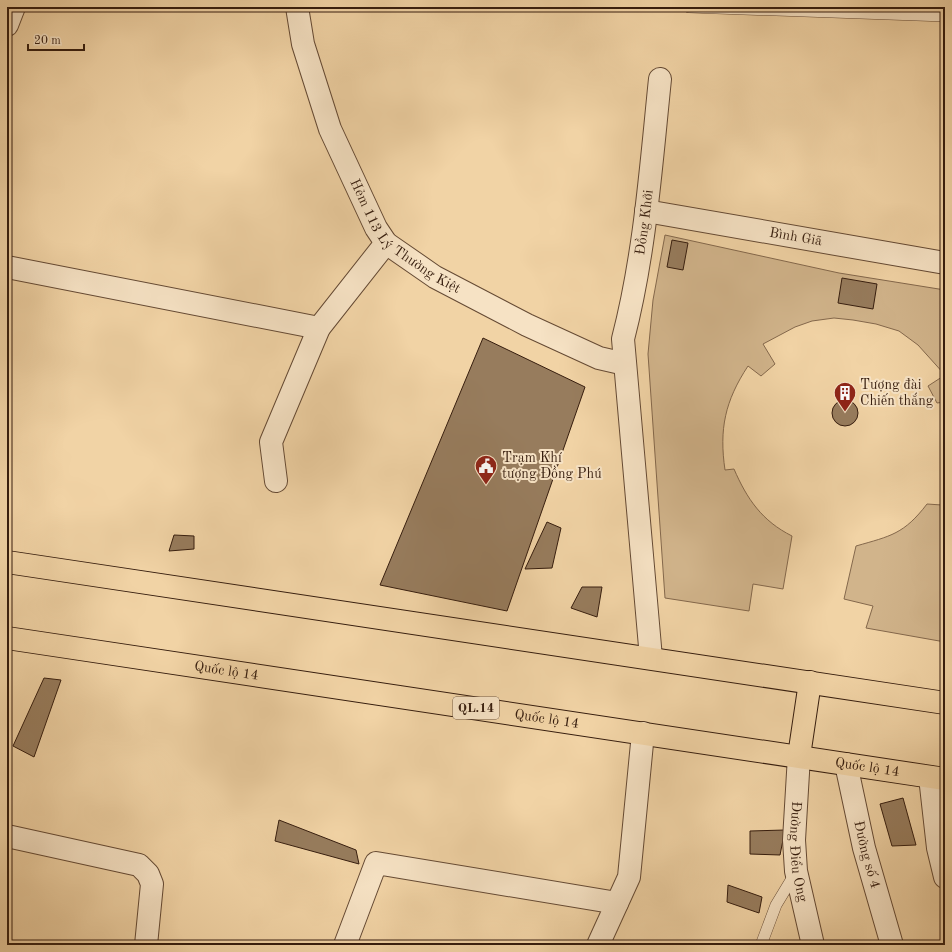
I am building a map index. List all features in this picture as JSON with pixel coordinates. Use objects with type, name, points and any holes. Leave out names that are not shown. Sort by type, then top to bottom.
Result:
[{"type":"highway","points":[[7,562],[945,703]]},
{"type":"highway","name":"Quốc lộ 14","points":[[7,638],[938,778]]},
{"type":"highway","points":[[799,756],[810,682]]},
{"type":"street","points":[[7,26],[14,7]]},
{"type":"street","name":"Hẻm 113 Lý Thường Kiệt","points":[[297,7],[303,44],[330,130],[376,228],[386,243],[435,277],[527,325],[599,358],[625,364]]},
{"type":"street","name":"Đồng Khởi","points":[[651,658],[623,338],[634,293],[646,211],[660,79]]},
{"type":"street","name":"Bình Giã","points":[[646,211],[945,263]]},
{"type":"street","points":[[276,481],[271,442],[319,328],[386,243]]},
{"type":"street","points":[[7,267],[319,328]]},
{"type":"street","points":[[598,945],[629,877],[642,733]]},
{"type":"street","name":"Đường Điểu Ong","points":[[799,756],[794,840],[796,871],[812,945]]},
{"type":"street","name":"Đường số 4","points":[[846,764],[864,848],[892,945]]},
{"type":"street","points":[[938,778],[938,848],[945,877]]},
{"type":"street","points":[[7,836],[139,865],[148,874],[152,884],[146,945]]},
{"type":"street","points":[[345,945],[376,864],[616,903]]},
{"type":"lane","points":[[689,7],[945,16]]},
{"type":"lane","points":[[761,945],[776,905],[796,871]]},
{"type":"shaded area","points":[[665,235],[839,273],[945,290],[945,375],[918,345],[899,331],[876,324],[834,318],[812,321],[795,327],[763,344],[775,364],[761,376],[748,366],[740,379],[729,403],[724,428],[723,455],[725,470],[734,469],[744,490],[757,508],[772,523],[792,536],[783,589],[753,584],[749,611],[665,598],[648,354],[653,300]]},
{"type":"shaded area","points":[[945,375],[945,402],[937,403],[928,386]]},
{"type":"shaded area","points":[[945,499],[945,642],[866,628],[873,606],[844,599],[856,546],[888,536],[904,528],[927,504],[942,505]]},
{"type":"building","points":[[672,240],[688,243],[683,270],[667,267]]},
{"type":"building","points":[[842,278],[877,284],[873,309],[838,303]]},
{"type":"building","name":"Trạm Khí tượng Đồng Phú","points":[[483,338],[585,387],[507,611],[380,585]]},
{"type":"building","name":"Tượng đài Chiến thắng","points":[[845,400],[854,404],[858,413],[854,422],[845,426],[836,422],[832,413],[836,404]]},
{"type":"building","points":[[547,522],[561,528],[552,568],[525,569]]},
{"type":"building","points":[[174,535],[194,536],[194,549],[169,551]]},
{"type":"building","points":[[582,587],[602,587],[597,617],[571,608]]},
{"type":"building","points":[[44,678],[61,680],[34,757],[13,746]]},
{"type":"building","points":[[903,798],[916,845],[892,846],[880,804]]},
{"type":"building","points":[[279,820],[356,850],[359,864],[275,841]]},
{"type":"building","points":[[785,830],[780,855],[750,854],[750,831]]},
{"type":"building","points":[[728,885],[762,897],[759,913],[727,902]]},
{"type":"place","name":"Tượng đài Chiến thắng","points":[[845,412]]},
{"type":"place","name":"Trạm Khí tượng Đồng Phú","points":[[486,486]]}]
